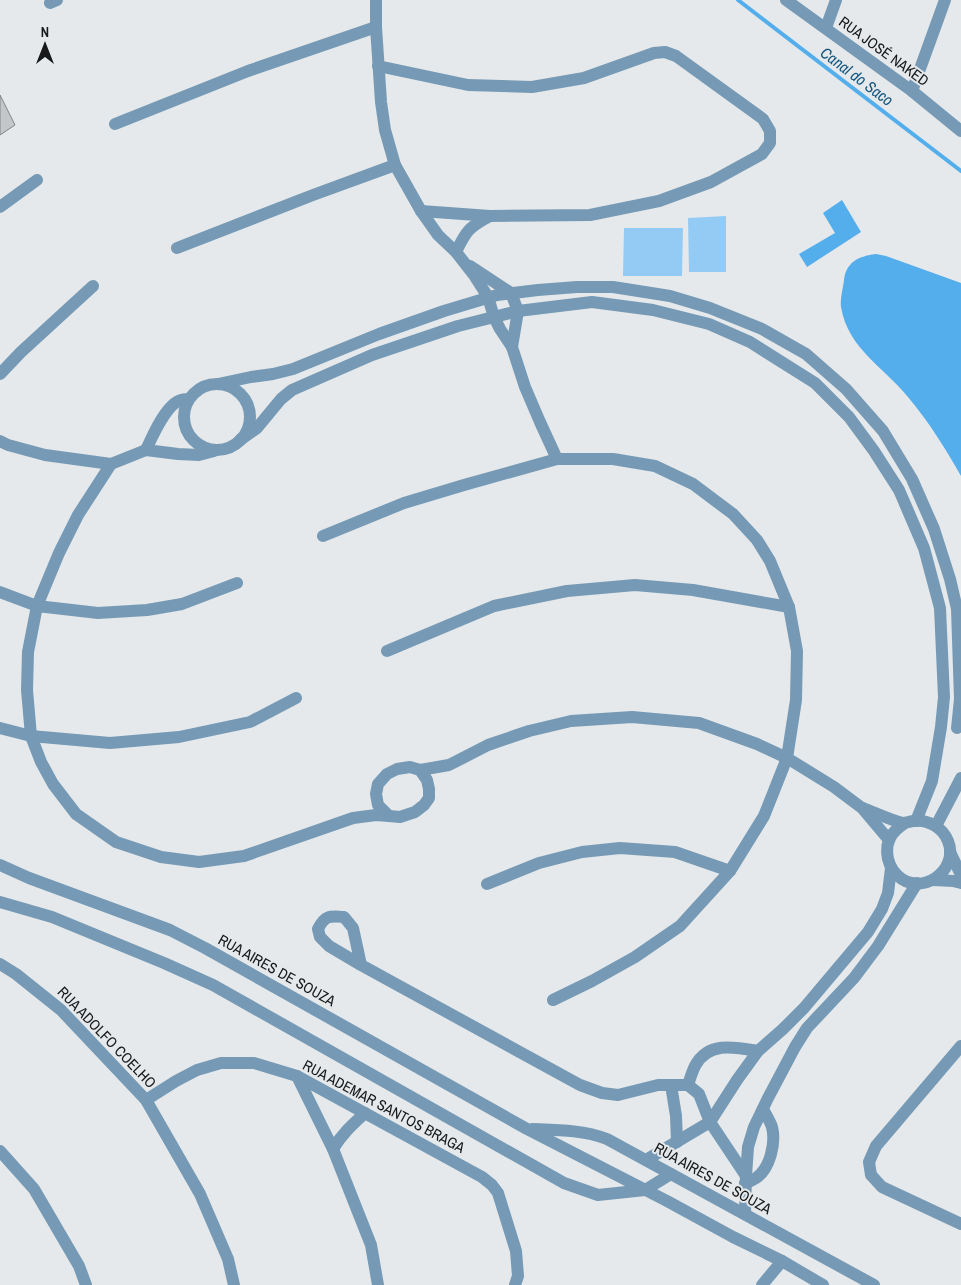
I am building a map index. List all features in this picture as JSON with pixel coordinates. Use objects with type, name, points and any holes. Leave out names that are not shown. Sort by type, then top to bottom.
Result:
[{"type":"street","points":[[376,0],[381,102],[385,130],[396,165],[421,210],[438,235],[460,257],[488,298],[494,317],[512,347],[525,387],[557,459]]},
{"type":"street","name":"RUA JOSÉ NAKED","points":[[786,0],[912,91],[961,131]]},
{"type":"street","points":[[826,28],[836,0]]},
{"type":"street","points":[[912,91],[945,0]]},
{"type":"street","points":[[114,124],[248,71],[376,27]]},
{"type":"street","points":[[378,66],[468,85],[532,87],[584,78],[654,53],[665,52],[676,56],[763,119],[770,131],[770,143],[762,154],[710,182],[659,201],[590,215],[490,216],[421,210]]},
{"type":"street","points":[[177,248],[396,165]]},
{"type":"street","points":[[0,207],[37,180]]},
{"type":"street","points":[[460,257],[467,231],[490,216]]},
{"type":"street","points":[[460,257],[511,293],[518,311],[512,347]]},
{"type":"street","points":[[471,302],[474,275]]},
{"type":"street","points":[[0,374],[21,352],[93,286]]},
{"type":"street","points":[[222,449],[200,446],[186,430],[185,408],[189,399],[202,388],[293,369],[379,334],[471,302],[511,293],[548,289],[612,288],[670,296],[710,308],[762,329],[806,354],[846,389],[883,431],[912,478],[934,529],[950,579],[957,609],[959,728],[941,728]]},
{"type":"street","points":[[0,441],[45,455],[111,464],[146,450],[178,454],[199,454],[232,446],[257,428],[280,399],[292,390],[372,355],[458,326],[518,311],[592,302],[653,310],[709,324],[750,342],[814,383],[849,417],[899,490],[924,548],[940,608],[944,697],[932,781],[910,822],[895,830],[889,840],[888,859],[891,868],[898,876],[917,884],[926,883],[942,873],[948,863],[950,851]]},
{"type":"street","points":[[218,384],[228,386],[238,392],[245,400],[249,410],[246,431],[240,440]]},
{"type":"street","points":[[146,450],[158,424],[172,405],[179,400],[189,399]]},
{"type":"street","points":[[323,536],[404,503],[464,484],[557,459],[613,459],[655,466],[693,484],[734,514],[757,540],[770,561],[789,607],[797,661],[796,700],[787,758],[764,816],[730,871],[680,926],[635,957],[553,1000]]},
{"type":"street","points":[[111,464],[78,515],[59,553],[37,606],[28,652],[27,690],[31,736],[41,762],[53,784],[76,814],[116,842],[160,857],[198,862],[244,856],[353,818],[376,815],[400,817],[415,812],[429,798],[427,780],[420,770]]},
{"type":"street","points":[[0,592],[37,606],[98,613],[146,610],[182,604],[238,583]]},
{"type":"street","points":[[387,650],[494,606],[567,591],[635,586],[693,590],[789,607]]},
{"type":"street","points":[[0,728],[31,736],[110,743],[179,737],[250,722],[296,698]]},
{"type":"street","points":[[389,816],[378,805],[376,794],[378,784],[387,774],[397,769],[410,767],[420,770],[449,765],[488,745],[529,731],[571,722],[632,717],[699,723],[757,744],[787,758],[834,787],[862,808],[889,840]]},
{"type":"street","points":[[429,789],[449,765]]},
{"type":"street","points":[[936,826],[961,778]]},
{"type":"street","points":[[353,818],[366,808],[376,794]]},
{"type":"street","points":[[862,808],[910,822],[926,821],[936,826],[946,837],[961,875]]},
{"type":"street","points":[[488,884],[539,864],[582,852],[620,848],[675,852],[730,871]]},
{"type":"street","name":"RUA AIRES DE SOUZA","points":[[0,865],[170,930],[527,1129],[782,1261],[822,1285]]},
{"type":"street","points":[[646,1160],[710,1122],[758,1051],[804,1008],[868,932],[882,909],[888,893],[891,868]]},
{"type":"street","points":[[933,880],[961,883]]},
{"type":"street","points":[[745,1214],[748,1148],[754,1127],[763,1109],[807,1028],[854,978],[878,946],[917,884]]},
{"type":"street","points":[[0,902],[52,917],[164,963],[213,986],[564,1183],[598,1195],[645,1190],[671,1174]]},
{"type":"street","name":"RUA ADOLFO COELHO","points":[[0,964],[16,974],[61,1010],[146,1100],[200,1194],[228,1259],[234,1285]]},
{"type":"street","points":[[361,965],[580,1085],[602,1094],[633,1092],[658,1085],[688,1085],[699,1094],[710,1122],[746,1180]]},
{"type":"street","points":[[961,1046],[876,1146],[869,1162],[871,1175],[882,1187],[961,1224]]},
{"type":"street","points":[[688,1085],[693,1068],[699,1058],[709,1051],[723,1047],[738,1047],[758,1051]]},
{"type":"street","name":"RUA ADEMAR SANTOS BRAGA","points":[[146,1100],[197,1070],[221,1063],[254,1063],[298,1076],[482,1177],[492,1185],[498,1193],[516,1251],[518,1276],[516,1285]]},
{"type":"street","points":[[298,1076],[333,1149],[371,1245],[378,1285]]},
{"type":"street","points":[[671,1085],[676,1116],[677,1142]]},
{"type":"street","points":[[746,1180],[757,1178],[766,1168],[771,1156],[772,1128],[763,1109]]},
{"type":"street","points":[[333,1149],[348,1128],[365,1113]]},
{"type":"street","name":"RUA AIRES DE SOUZA","points":[[527,1129],[594,1134],[607,1138],[874,1285]]},
{"type":"street","points":[[0,1151],[34,1189],[79,1266],[86,1285]]},
{"type":"street","points":[[762,1285],[782,1261]]},
{"type":"shaded area","points":[[842,200],[861,232],[807,267],[799,254],[835,233],[823,213]]},
{"type":"shaded area","points":[[726,216],[726,272],[689,272],[688,218]]},
{"type":"shaded area","points":[[624,228],[683,228],[682,276],[623,276]]},
{"type":"shaded area","points":[[876,254],[961,283],[961,476],[923,416],[899,386],[859,346],[845,322],[841,301],[847,269],[859,258]]},
{"type":"building","points":[[0,95],[15,125],[0,135]]},
{"type":"waterway","name":"Canal do Saco","points":[[738,0],[961,171]]}]
